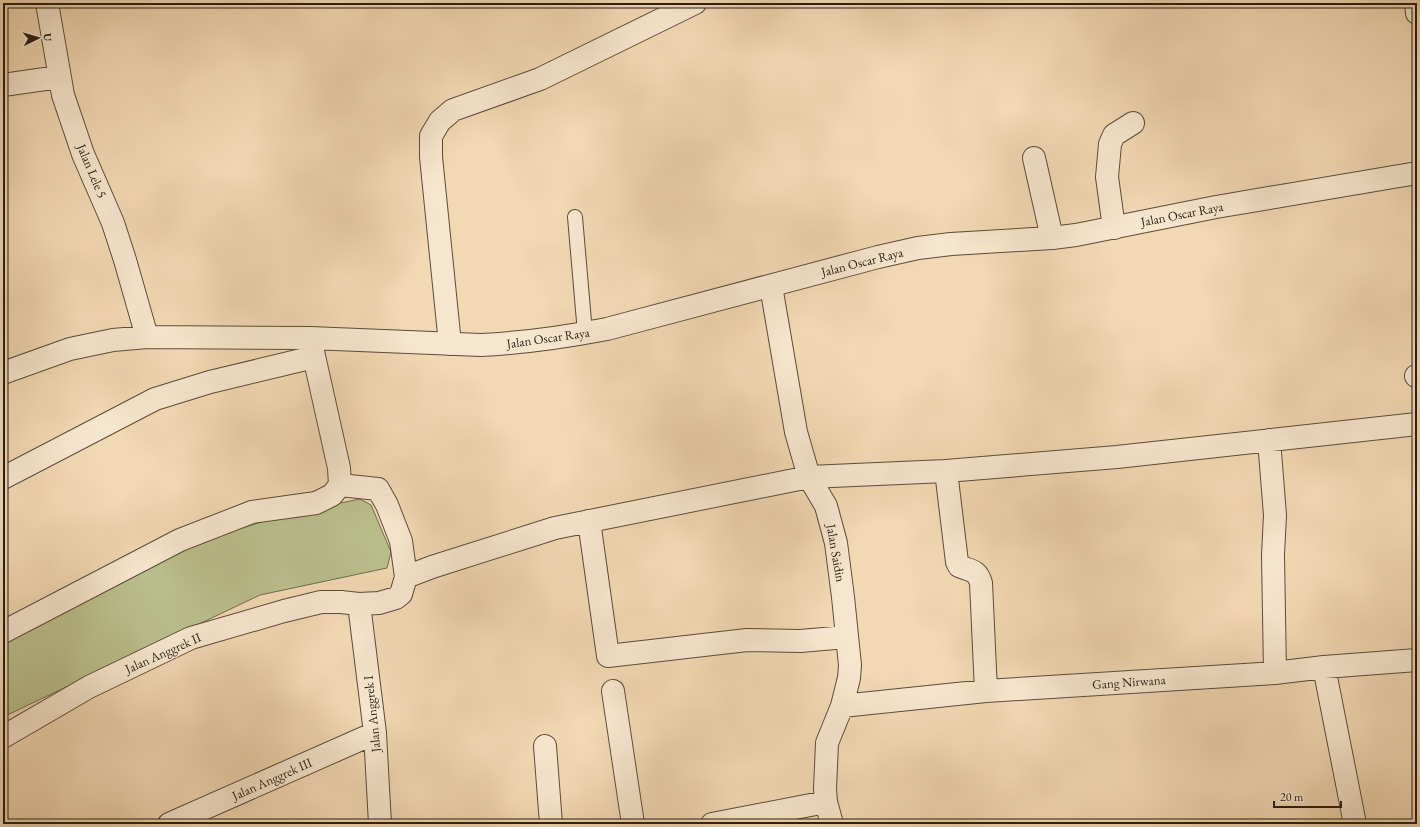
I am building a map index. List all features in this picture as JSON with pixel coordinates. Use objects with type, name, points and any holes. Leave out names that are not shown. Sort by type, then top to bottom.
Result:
[{"type":"street","name":"Jalan Lele 5","points":[[47,3],[59,77],[71,120],[83,154],[110,216],[123,252],[147,337]]},
{"type":"street","points":[[450,344],[431,157],[431,136],[440,120],[453,110],[540,79],[694,3]]},
{"type":"street","points":[[1416,3],[1417,13]]},
{"type":"street","points":[[3,85],[59,77]]},
{"type":"street","points":[[1114,228],[1107,177],[1110,144],[1114,135],[1133,123]]},
{"type":"street","points":[[1034,158],[1052,238]]},
{"type":"street","name":"Jalan Oscar Raya","points":[[312,348],[509,344],[585,333],[918,248],[978,242],[1052,238],[1114,228],[1216,207],[1417,173]]},
{"type":"street","name":"Jalan Saidin","points":[[771,286],[796,432],[809,477],[826,506],[836,543],[847,637],[850,665],[849,678],[842,706],[827,743],[825,789],[826,802],[832,824]]},
{"type":"street","points":[[3,373],[70,349],[113,340],[147,337],[312,348]]},
{"type":"street","points":[[3,478],[156,399],[312,348]]},
{"type":"street","points":[[3,632],[180,540],[252,512],[316,503],[332,495],[340,485],[339,468],[312,348]]},
{"type":"street","points":[[340,485],[378,489],[387,506],[401,541],[406,577],[432,567],[548,530],[809,477],[946,472],[1117,457],[1417,424]]},
{"type":"street","points":[[1269,440],[1275,515],[1273,555],[1275,672]]},
{"type":"street","points":[[946,472],[957,562],[959,566],[976,572],[979,575],[981,583],[986,691]]},
{"type":"street","points":[[589,521],[608,656],[747,640],[800,641],[847,637]]},
{"type":"street","name":"Jalan Anggrek II","points":[[3,737],[89,686],[191,638],[284,611],[321,602],[359,604],[379,603],[396,598],[401,594],[406,577]]},
{"type":"street","name":"Jalan Anggrek I","points":[[359,604],[375,733],[380,824]]},
{"type":"street","name":"Gang Nirwana","points":[[842,706],[986,691],[1275,672],[1417,660]]},
{"type":"street","points":[[1324,667],[1355,824]]},
{"type":"street","points":[[612,691],[633,824]]},
{"type":"street","name":"Jalan Anggrek III","points":[[170,824],[375,733]]},
{"type":"street","points":[[546,746],[551,824]]},
{"type":"street","points":[[712,824],[826,802]]},
{"type":"lane","points":[[575,217],[585,333]]},
{"type":"green space","points":[[360,499],[371,505],[391,552],[387,568],[260,595],[3,717],[3,631],[179,548],[287,514]]}]
